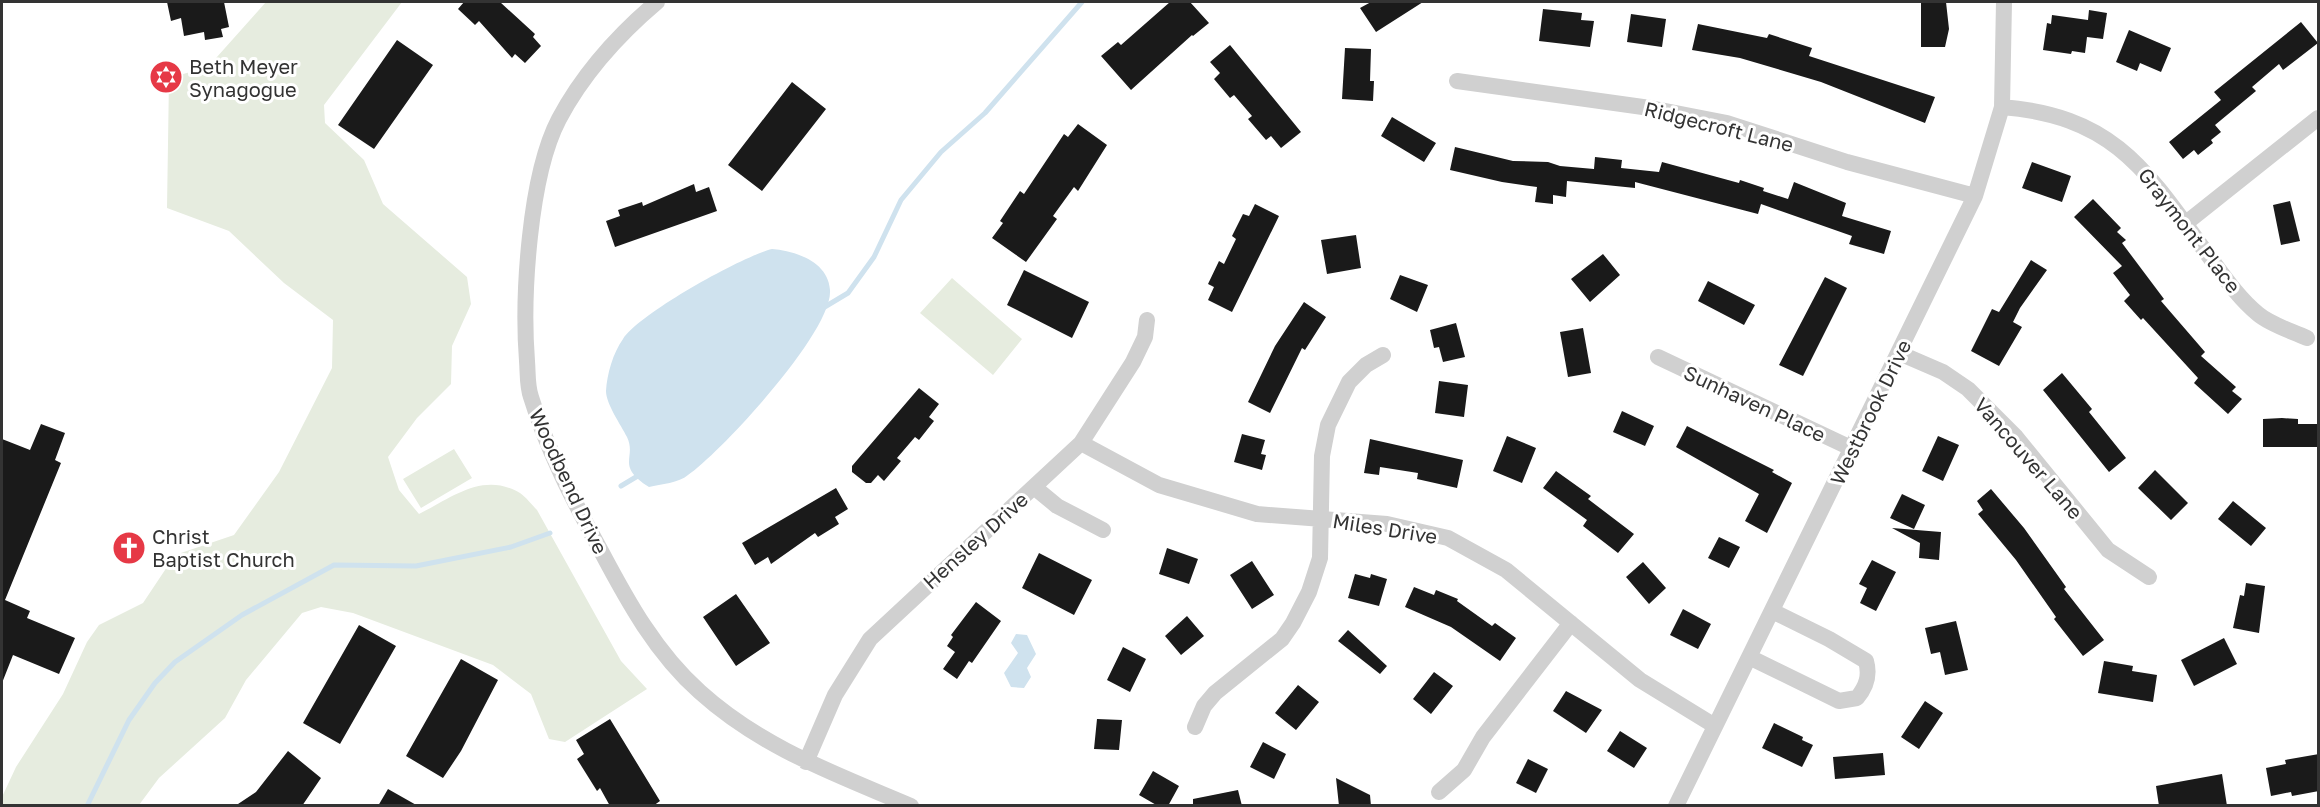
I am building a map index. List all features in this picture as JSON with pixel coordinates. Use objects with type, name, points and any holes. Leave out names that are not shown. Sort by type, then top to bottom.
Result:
[{"type":"street","name":"Woodbend Drive","points":[[657,2],[636,20],[586,75],[555,131],[540,177],[526,275],[525,332],[530,394],[559,468],[592,535],[627,600],[662,653],[699,692],[744,728],[806,762],[911,806]]},
{"type":"street","name":"Westbrook Drive","points":[[1676,806],[1976,195],[2002,107],[2004,2]]},
{"type":"street","name":"Ridgecroft Lane","points":[[1457,81],[1650,108],[1727,123],[1847,162],[1976,195]]},
{"type":"street","name":"Graymont Place","points":[[2002,107],[2038,110],[2083,126],[2119,146],[2148,174],[2224,277],[2259,315],[2307,338]]},
{"type":"street","points":[[2186,223],[2319,118]]},
{"type":"street","name":"Hensley Drive","points":[[806,762],[836,695],[870,639],[1081,443],[1133,362],[1145,337],[1147,320]]},
{"type":"street","name":"Vancouver Lane","points":[[1899,352],[1942,372],[1968,389],[2016,437],[2108,550],[2149,577]]},
{"type":"street","points":[[1195,727],[1204,706],[1215,693],[1282,639],[1309,592],[1320,558],[1322,456],[1328,425],[1349,382],[1366,365],[1383,355]]},
{"type":"street","name":"Sunhaven Place","points":[[1658,357],[1853,449]]},
{"type":"street","name":"Miles Drive","points":[[1081,443],[1159,484],[1257,514],[1387,524],[1448,538],[1506,570],[1640,680],[1715,726]]},
{"type":"street","points":[[1034,487],[1057,506],[1103,530]]},
{"type":"street","points":[[1749,657],[1839,701],[1857,698],[1863,690],[1870,673],[1866,661],[1829,639],[1772,611]]},
{"type":"street","points":[[1438,792],[1464,770],[1483,737],[1571,623]]},
{"type":"shaded area","points":[[266,2],[402,2],[324,105],[325,123],[364,160],[383,204],[467,277],[471,304],[452,346],[451,384],[417,418],[388,457],[399,490],[419,514],[468,489],[480,486],[506,487],[520,493],[537,510],[621,661],[647,689],[565,742],[549,739],[531,694],[493,665],[353,613],[321,607],[302,613],[246,680],[225,718],[159,778],[139,805],[2,805],[2,797],[16,767],[63,694],[87,642],[99,625],[143,603],[175,555],[234,535],[279,472],[332,368],[333,320],[284,283],[229,231],[167,208],[169,78],[208,67]]},
{"type":"shaded area","points":[[952,278],[1022,339],[993,375],[920,313]]},
{"type":"shaded area","points":[[454,449],[472,478],[421,508],[403,479]]},
{"type":"water","points":[[772,249],[790,252],[809,259],[817,265],[828,280],[830,290],[826,309],[814,333],[773,389],[704,462],[680,480],[649,487],[633,473],[630,467],[627,437],[607,396],[608,378],[616,351],[633,328],[669,301],[716,274]]},
{"type":"water","points":[[1016,634],[1027,635],[1036,654],[1027,668],[1031,677],[1024,688],[1011,687],[1004,673],[1018,653],[1011,643]]},
{"type":"building","points":[[167,2],[224,2],[229,27],[221,29],[223,37],[205,40],[204,32],[184,36],[181,18],[171,21]]},
{"type":"building","points":[[464,2],[500,2],[535,34],[533,37],[541,46],[525,63],[515,54],[512,58],[479,21],[475,25],[458,9]]},
{"type":"building","points":[[1170,2],[1190,2],[1209,23],[1192,35],[1131,90],[1101,56],[1118,42],[1121,45]]},
{"type":"building","points":[[1371,2],[1423,2],[1376,32],[1360,8]]},
{"type":"building","points":[[1921,2],[1946,2],[1949,29],[1945,47],[1921,47]]},
{"type":"building","points":[[1543,9],[1582,13],[1581,20],[1594,21],[1590,47],[1539,41]]},
{"type":"building","points":[[2089,10],[2107,13],[2103,39],[2087,37],[2085,53],[2072,51],[2071,54],[2043,50],[2047,23],[2051,24],[2052,15],[2088,20]]},
{"type":"building","points":[[1631,14],[1666,19],[1662,47],[1627,42]]},
{"type":"building","points":[[2301,22],[2318,43],[2283,70],[2279,64],[2252,87],[2256,91],[2215,125],[2221,132],[2211,140],[2213,143],[2198,155],[2194,150],[2183,159],[2169,142],[2221,100],[2214,92]]},
{"type":"building","points":[[1698,24],[1767,38],[1769,34],[1812,48],[1809,56],[1935,97],[1925,123],[1821,82],[1740,58],[1692,50]]},
{"type":"building","points":[[2129,30],[2171,48],[2161,72],[2140,63],[2137,71],[2116,62]]},
{"type":"building","points":[[397,40],[433,65],[374,149],[338,125]]},
{"type":"building","points":[[1230,45],[1301,132],[1281,148],[1271,136],[1266,140],[1248,119],[1252,116],[1234,95],[1230,98],[1214,79],[1220,73],[1210,62]]},
{"type":"building","points":[[1345,48],[1371,49],[1370,81],[1374,81],[1373,101],[1342,99]]},
{"type":"building","points":[[792,82],[826,109],[762,191],[728,165]]},
{"type":"building","points":[[1392,117],[1436,143],[1424,162],[1381,136]]},
{"type":"building","points":[[1078,124],[1107,145],[1078,191],[1074,187],[1053,216],[1057,219],[1026,262],[992,238],[1003,223],[1000,221],[1020,191],[1024,194],[1064,134],[1068,137]]},
{"type":"building","points":[[1455,147],[1513,161],[1548,162],[1560,166],[1594,169],[1595,157],[1622,160],[1621,168],[1659,172],[1662,162],[1739,183],[1740,180],[1788,199],[1794,182],[1846,203],[1842,216],[1891,231],[1884,254],[1849,244],[1852,236],[1761,204],[1758,214],[1635,182],[1635,188],[1567,181],[1566,197],[1553,195],[1553,204],[1535,202],[1537,187],[1502,182],[1450,170]]},
{"type":"building","points":[[2032,162],[2071,176],[2062,202],[2022,188]]},
{"type":"building","points":[[694,184],[696,192],[709,187],[717,211],[615,247],[606,221],[620,216],[618,210],[642,202],[643,206]]},
{"type":"building","points":[[2093,199],[2121,228],[2117,232],[2126,240],[2122,243],[2164,299],[2161,301],[2205,352],[2201,356],[2236,387],[2232,391],[2242,399],[2228,414],[2194,383],[2198,378],[2143,318],[2141,320],[2124,301],[2130,295],[2113,273],[2122,266],[2074,217]]},
{"type":"building","points":[[2290,201],[2300,241],[2281,245],[2273,205]]},
{"type":"building","points":[[1255,204],[1279,216],[1232,312],[1208,300],[1214,287],[1208,284],[1219,261],[1224,264],[1236,239],[1232,236],[1243,214],[1249,216]]},
{"type":"building","points":[[1356,235],[1361,268],[1327,274],[1321,240]]},
{"type":"building","points":[[1603,254],[1620,275],[1590,302],[1571,279]]},
{"type":"building","points":[[2031,260],[2047,270],[2020,308],[2013,322],[2022,327],[1999,366],[1971,351],[1992,309],[1999,312]]},
{"type":"building","points":[[1024,270],[1089,302],[1072,338],[1007,305]]},
{"type":"building","points":[[1400,275],[1428,285],[1417,312],[1390,299]]},
{"type":"building","points":[[1825,277],[1847,288],[1803,376],[1779,365]]},
{"type":"building","points":[[1708,281],[1755,305],[1744,325],[1698,301]]},
{"type":"building","points":[[1304,302],[1326,317],[1305,350],[1302,348],[1270,413],[1248,402],[1275,346]]},
{"type":"building","points":[[1456,323],[1465,357],[1443,362],[1439,347],[1434,348],[1430,330]]},
{"type":"building","points":[[1583,328],[1591,373],[1568,377],[1560,332]]},
{"type":"building","points":[[2062,373],[2092,409],[2089,412],[2126,458],[2109,472],[2043,390]]},
{"type":"building","points":[[1439,381],[1468,385],[1464,417],[1435,413]]},
{"type":"building","points":[[919,388],[939,404],[929,417],[934,421],[919,440],[915,437],[897,458],[901,461],[884,481],[878,475],[871,483],[866,483],[852,472],[852,466]]},
{"type":"building","points":[[1622,411],[1654,426],[1645,446],[1613,432]]},
{"type":"building","points":[[2263,419],[2298,419],[2298,424],[2319,424],[2319,447],[2263,447]]},
{"type":"building","points":[[41,424],[65,433],[55,460],[61,463],[5,600],[30,611],[27,618],[75,638],[59,674],[13,655],[2,683],[2,439],[30,450]]},
{"type":"building","points":[[1687,426],[1774,470],[1772,472],[1792,483],[1767,533],[1745,521],[1759,494],[1676,447]]},
{"type":"building","points":[[1242,434],[1265,440],[1261,454],[1266,455],[1262,470],[1234,462]]},
{"type":"building","points":[[1507,436],[1536,448],[1522,483],[1493,471]]},
{"type":"building","points":[[1938,436],[1959,445],[1943,481],[1922,471]]},
{"type":"building","points":[[1370,439],[1463,460],[1457,488],[1417,479],[1418,473],[1380,467],[1379,475],[1364,473]]},
{"type":"building","points":[[2155,470],[2188,503],[2171,520],[2138,488]]},
{"type":"building","points":[[1556,471],[1591,496],[1588,499],[1634,534],[1618,553],[1583,526],[1587,520],[1543,488]]},
{"type":"building","points":[[836,488],[848,509],[835,517],[839,524],[818,537],[815,533],[771,564],[768,557],[755,565],[742,543]]},
{"type":"building","points":[[1991,489],[2024,528],[2066,587],[2064,589],[2104,640],[2083,656],[2054,619],[2056,617],[2016,560],[1978,514],[1983,510],[1977,501]]},
{"type":"building","points":[[1902,494],[1925,505],[1914,529],[1890,518]]},
{"type":"building","points":[[2233,501],[2266,528],[2251,546],[2218,519]]},
{"type":"building","points":[[1892,528],[1941,532],[1939,560],[1919,558],[1920,543]]},
{"type":"building","points":[[1719,537],[1740,547],[1729,568],[1708,558]]},
{"type":"building","points":[[1167,548],[1198,559],[1189,584],[1159,574]]},
{"type":"building","points":[[1039,553],[1092,580],[1074,615],[1022,588]]},
{"type":"building","points":[[1872,560],[1896,572],[1876,611],[1860,603],[1867,588],[1859,584]]},
{"type":"building","points":[[1252,561],[1274,595],[1252,609],[1230,575]]},
{"type":"building","points":[[1643,562],[1666,588],[1649,604],[1626,577]]},
{"type":"building","points":[[1355,574],[1370,578],[1371,574],[1387,579],[1379,606],[1348,598]]},
{"type":"building","points":[[2246,583],[2265,586],[2259,633],[2233,628],[2240,595],[2244,596]]},
{"type":"building","points":[[1414,587],[1434,595],[1436,590],[1458,599],[1457,601],[1492,626],[1495,623],[1516,638],[1500,661],[1451,627],[1405,607]]},
{"type":"building","points":[[736,594],[770,643],[736,666],[703,617]]},
{"type":"building","points":[[976,602],[1001,621],[972,663],[969,661],[957,679],[943,669],[955,652],[947,646],[953,637],[951,635]]},
{"type":"building","points":[[1683,609],[1711,624],[1698,649],[1670,635]]},
{"type":"building","points":[[1187,616],[1204,636],[1181,655],[1165,636]]},
{"type":"building","points":[[1956,621],[1968,670],[1945,675],[1940,652],[1931,654],[1925,628]]},
{"type":"building","points":[[359,625],[396,646],[340,744],[303,723]]},
{"type":"building","points":[[1348,630],[1387,666],[1380,674],[1338,641]]},
{"type":"building","points":[[2224,638],[2237,664],[2194,686],[2181,660]]},
{"type":"building","points":[[1123,647],[1146,659],[1130,692],[1107,680]]},
{"type":"building","points":[[461,659],[498,680],[461,751],[443,778],[406,756]]},
{"type":"building","points":[[2104,661],[2133,666],[2132,671],[2157,675],[2153,702],[2098,693]]},
{"type":"building","points":[[1434,672],[1453,686],[1431,714],[1413,699]]},
{"type":"building","points":[[1298,685],[1319,702],[1296,730],[1275,713]]},
{"type":"building","points":[[1566,691],[1602,710],[1586,733],[1553,711]]},
{"type":"building","points":[[1925,701],[1943,713],[1919,749],[1901,737]]},
{"type":"building","points":[[610,719],[660,801],[653,806],[610,806],[600,788],[597,791],[577,759],[584,754],[576,740]]},
{"type":"building","points":[[1097,719],[1122,720],[1119,750],[1094,749]]},
{"type":"building","points":[[1774,723],[1803,737],[1802,740],[1813,745],[1802,767],[1762,748]]},
{"type":"building","points":[[1620,731],[1647,748],[1634,768],[1607,751]]},
{"type":"building","points":[[1263,742],[1286,754],[1274,779],[1250,767]]},
{"type":"building","points":[[288,751],[321,778],[302,806],[235,806],[256,792]]},
{"type":"building","points":[[1883,753],[1885,775],[1835,779],[1833,757]]},
{"type":"building","points":[[2319,754],[2319,791],[2292,796],[2291,792],[2271,796],[2266,768],[2286,764],[2285,760]]},
{"type":"building","points":[[1528,759],[1548,769],[1536,793],[1516,783]]},
{"type":"building","points":[[1153,771],[1179,786],[1168,806],[1158,806],[1139,795]]},
{"type":"building","points":[[2222,774],[2227,806],[2159,806],[2156,786]]},
{"type":"building","points":[[1336,778],[1370,795],[1371,806],[1339,806]]},
{"type":"building","points":[[388,789],[418,806],[378,806]]},
{"type":"building","points":[[1238,790],[1242,806],[1193,806],[1193,799]]},
{"type":"waterway","points":[[823,308],[848,293],[874,257],[901,200],[941,152],[985,113],[1082,2]]},
{"type":"waterway","points":[[621,486],[641,474]]},
{"type":"waterway","points":[[87,806],[129,720],[155,683],[175,662],[242,615],[334,565],[416,566],[511,547],[550,533]]},
{"type":"place","name":"Beth Meyer Synagogue","points":[[166,77]]},
{"type":"place","name":"Christ Baptist Church","points":[[129,548]]}]
